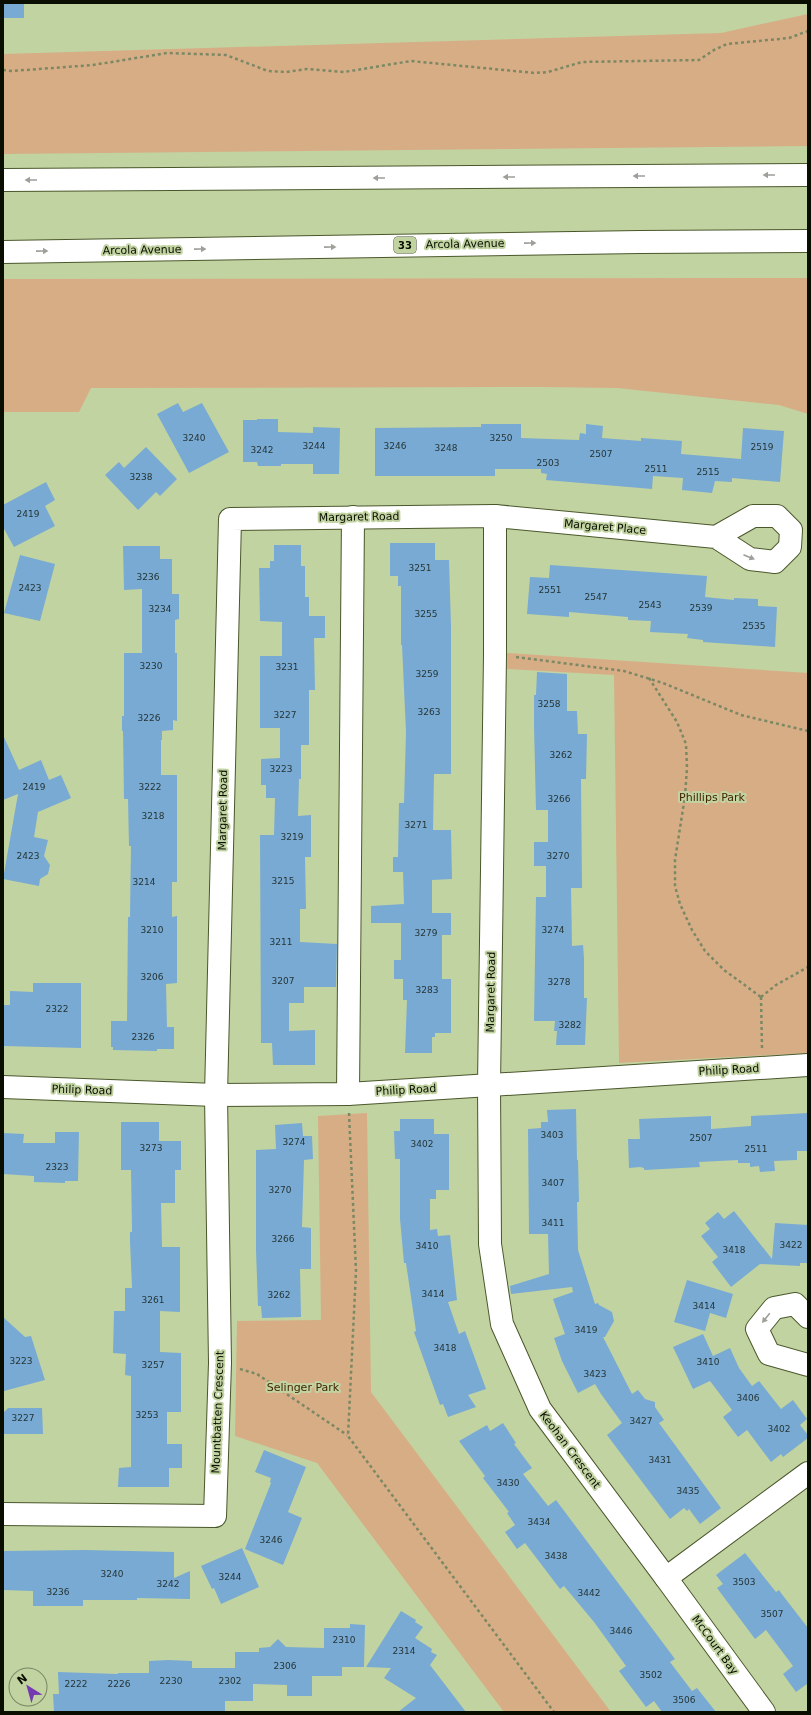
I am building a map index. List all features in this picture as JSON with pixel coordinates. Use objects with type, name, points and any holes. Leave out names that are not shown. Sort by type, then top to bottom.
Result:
[{"type":"street","points":[[3,180],[808,175]]},
{"type":"street","name":"Arcola Avenue","points":[[3,252],[624,242],[808,242]]},
{"type":"street","name":"Margaret Road","points":[[216,1095],[230,519],[495,516],[495,654],[489,1085]]},
{"type":"street","name":"Margaret Place","points":[[495,516],[716,537]]},
{"type":"street","points":[[348,1094],[353,517]]},
{"type":"street","name":"Philip Road","points":[[3,1087],[216,1095],[348,1094],[808,1065]]},
{"type":"street","name":"Keohan Crescent","points":[[489,1085],[490,1244],[502,1324],[540,1409],[666,1578]]},
{"type":"street","name":"Mountbatten Crescent","points":[[3,1514],[215,1516],[220,1363],[216,1095]]},
{"type":"street","points":[[808,1317],[795,1304],[774,1308],[757,1329],[769,1354],[808,1365]]},
{"type":"street","points":[[666,1578],[808,1473]]},
{"type":"street","name":"McCourt Bay","points":[[666,1578],[764,1712]]},
{"type":"path","points":[[3,70],[12,71],[93,65],[167,53],[226,56],[268,71],[286,72],[307,69],[344,72],[411,61],[535,73],[548,72],[582,62],[699,60],[714,50],[728,44],[788,38],[808,31]]},
{"type":"path","points":[[495,654],[624,671],[649,678],[741,715],[808,732]]},
{"type":"path","points":[[649,678],[677,722],[686,744],[687,768],[685,796],[675,860],[675,886],[680,904],[692,930],[705,951],[724,970],[761,996]]},
{"type":"path","points":[[761,996],[776,985],[808,967]]},
{"type":"path","points":[[761,996],[762,1068]]},
{"type":"path","points":[[348,1094],[356,1270],[348,1436]]},
{"type":"path","points":[[220,1363],[257,1374],[348,1436],[554,1712]]},
{"type":"green space","points":[[808,14],[808,146],[3,154],[3,54],[721,33]]},
{"type":"green space","points":[[808,278],[808,414],[779,405],[617,388],[541,387],[91,388],[79,412],[3,412],[3,279]]},
{"type":"green space","name":"Phillips Park","points":[[507,653],[808,673],[808,1053],[619,1063],[614,675],[507,669]]},
{"type":"green space","name":"Selinger Park","points":[[367,1113],[371,1392],[611,1712],[504,1712],[317,1463],[235,1436],[237,1321],[321,1320],[318,1116]]},
{"type":"building","points":[[3,3],[24,3],[24,18],[3,18]]},
{"type":"building","points":[[178,403],[183,412],[202,403],[229,452],[189,473],[157,414]]},
{"type":"building","points":[[278,419],[278,432],[313,433],[313,427],[340,428],[339,474],[313,474],[313,464],[258,466],[257,462],[243,462],[243,420]]},
{"type":"building","points":[[481,424],[521,424],[521,438],[579,440],[580,433],[586,434],[586,424],[603,426],[602,438],[641,441],[641,438],[682,441],[681,454],[741,459],[743,428],[784,431],[780,482],[732,478],[732,482],[715,481],[712,493],[682,490],[683,478],[653,476],[652,489],[546,480],[547,474],[541,473],[541,469],[495,469],[495,476],[375,476],[375,428],[481,427]]},
{"type":"building","points":[[146,447],[177,479],[160,496],[156,492],[138,510],[105,475],[119,462],[124,468]]},
{"type":"building","points":[[46,482],[55,500],[45,506],[55,526],[14,547],[3,527],[3,505]]},
{"type":"building","points":[[390,543],[435,543],[435,560],[449,560],[451,627],[451,774],[434,774],[433,830],[451,830],[452,879],[432,880],[432,913],[451,913],[451,935],[442,935],[442,979],[451,979],[451,1033],[435,1033],[435,1037],[432,1037],[432,1053],[405,1053],[407,1000],[403,1000],[403,979],[394,979],[394,960],[401,960],[401,923],[371,923],[371,906],[404,904],[403,872],[393,872],[393,857],[398,857],[399,803],[404,803],[406,732],[401,645],[401,586],[398,586],[398,576],[390,576]]},
{"type":"building","points":[[274,545],[301,545],[301,566],[305,566],[305,597],[309,597],[309,616],[325,616],[325,638],[314,638],[315,690],[309,690],[309,745],[301,745],[301,779],[299,779],[298,816],[311,815],[311,857],[305,857],[306,909],[300,909],[300,942],[337,944],[336,987],[304,987],[304,1003],[289,1003],[289,1031],[315,1030],[315,1065],[273,1065],[272,1043],[261,1043],[260,835],[274,835],[275,798],[266,798],[266,785],[261,785],[261,759],[280,758],[280,728],[260,728],[260,656],[282,656],[282,622],[260,621],[259,568],[270,568],[270,561],[274,561]]},
{"type":"building","points":[[123,546],[160,546],[160,559],[172,559],[172,594],[179,594],[179,619],[175,620],[175,653],[177,653],[177,721],[173,720],[173,730],[162,731],[161,740],[161,775],[177,775],[177,882],[172,882],[172,917],[177,916],[177,983],[166,984],[167,1027],[174,1027],[174,1049],[157,1049],[157,1051],[113,1050],[113,1047],[111,1047],[111,1021],[127,1021],[128,917],[130,917],[131,846],[129,846],[128,799],[124,799],[122,716],[124,716],[124,653],[142,653],[142,589],[124,590]]},
{"type":"building","points":[[20,555],[55,564],[40,621],[4,613]]},
{"type":"building","points":[[550,565],[707,576],[705,597],[734,600],[734,598],[758,599],[758,606],[777,607],[775,647],[703,642],[703,640],[687,638],[688,634],[650,632],[651,621],[628,620],[628,617],[569,612],[569,617],[527,614],[530,577],[549,578]]},
{"type":"building","points":[[537,672],[567,674],[567,711],[577,711],[578,734],[587,734],[586,779],[581,779],[582,888],[571,888],[572,946],[583,945],[584,998],[587,998],[585,1045],[556,1045],[557,1031],[554,1031],[555,1021],[534,1021],[536,897],[546,897],[546,866],[534,866],[534,842],[548,842],[548,810],[536,810],[534,695],[536,695]]},
{"type":"building","points":[[3,735],[19,770],[41,760],[49,780],[61,775],[71,798],[38,812],[34,837],[48,840],[44,856],[50,865],[48,874],[40,879],[39,886],[3,879],[18,794],[3,800]]},
{"type":"building","points":[[33,983],[81,983],[81,1048],[3,1046],[3,1005],[10,1005],[10,991],[33,992]]},
{"type":"building","points":[[576,1109],[579,1202],[577,1202],[578,1250],[595,1304],[598,1303],[612,1312],[614,1321],[605,1337],[603,1337],[632,1394],[638,1390],[645,1399],[655,1402],[655,1407],[664,1420],[659,1423],[721,1508],[700,1524],[689,1509],[687,1511],[684,1508],[670,1519],[607,1435],[622,1423],[595,1384],[578,1393],[562,1361],[554,1338],[565,1334],[553,1299],[573,1292],[572,1287],[511,1294],[510,1286],[549,1274],[548,1234],[529,1234],[528,1129],[541,1128],[541,1122],[548,1122],[547,1110]]},
{"type":"building","points":[[808,1113],[808,1151],[797,1151],[797,1160],[774,1161],[775,1171],[760,1172],[759,1166],[750,1167],[750,1163],[738,1163],[738,1160],[699,1162],[700,1167],[644,1170],[644,1168],[640,1167],[629,1168],[628,1139],[640,1139],[639,1119],[711,1116],[711,1129],[751,1126],[751,1116]]},
{"type":"building","points":[[400,1119],[434,1119],[434,1134],[449,1134],[449,1190],[436,1190],[436,1199],[430,1199],[430,1230],[437,1229],[438,1236],[450,1235],[457,1300],[448,1302],[459,1334],[465,1331],[486,1389],[468,1395],[476,1407],[448,1417],[443,1404],[440,1405],[414,1332],[416,1331],[406,1263],[404,1263],[400,1219],[400,1159],[395,1159],[394,1131],[400,1131]]},
{"type":"building","points":[[121,1122],[159,1122],[159,1141],[181,1141],[181,1170],[175,1170],[175,1203],[161,1203],[162,1247],[180,1247],[180,1312],[160,1311],[160,1352],[181,1353],[181,1412],[167,1412],[167,1444],[182,1444],[182,1468],[169,1468],[169,1487],[118,1487],[119,1468],[131,1467],[131,1376],[125,1375],[126,1354],[113,1353],[114,1311],[125,1311],[125,1288],[132,1288],[130,1241],[130,1232],[132,1232],[131,1170],[121,1170]]},
{"type":"building","points":[[302,1123],[303,1136],[312,1136],[313,1159],[304,1160],[302,1227],[311,1228],[311,1269],[300,1269],[301,1317],[262,1318],[261,1306],[258,1306],[256,1250],[256,1150],[276,1149],[275,1125]]},
{"type":"building","points":[[55,1132],[79,1132],[78,1181],[65,1181],[65,1183],[34,1182],[34,1176],[3,1174],[3,1133],[24,1134],[23,1143],[55,1143]]},
{"type":"building","points":[[734,1211],[772,1259],[775,1223],[808,1225],[808,1263],[800,1263],[800,1266],[760,1264],[731,1287],[712,1262],[718,1257],[701,1236],[710,1229],[705,1223],[718,1212],[724,1219]]},
{"type":"building","points":[[687,1280],[733,1294],[726,1318],[710,1313],[705,1331],[674,1322]]},
{"type":"building","points":[[3,1317],[25,1337],[31,1336],[45,1380],[4,1391]]},
{"type":"building","points":[[703,1334],[713,1356],[730,1348],[739,1368],[752,1386],[759,1381],[781,1409],[793,1400],[807,1419],[800,1425],[808,1435],[808,1438],[783,1457],[781,1454],[771,1462],[747,1430],[738,1437],[723,1417],[732,1410],[710,1381],[693,1389],[673,1347]]},
{"type":"building","points":[[8,1408],[42,1408],[43,1434],[3,1434],[3,1413]]},
{"type":"building","points":[[503,1423],[516,1443],[514,1444],[532,1468],[523,1474],[548,1506],[556,1500],[675,1659],[670,1662],[692,1691],[697,1688],[716,1712],[662,1712],[654,1701],[646,1707],[619,1671],[626,1666],[594,1622],[564,1586],[560,1589],[525,1543],[517,1549],[505,1532],[515,1525],[507,1513],[509,1512],[483,1478],[485,1476],[459,1441],[487,1425],[490,1431]]},
{"type":"building","points":[[264,1450],[306,1467],[288,1512],[302,1518],[283,1565],[245,1549],[271,1483],[271,1478],[255,1472]]},
{"type":"building","points":[[242,1548],[259,1587],[221,1604],[214,1588],[212,1589],[201,1566]]},
{"type":"building","points":[[85,1550],[174,1552],[174,1578],[190,1571],[190,1599],[137,1598],[137,1600],[83,1600],[83,1606],[33,1606],[33,1591],[3,1590],[3,1551]]},
{"type":"building","points":[[745,1553],[776,1592],[779,1590],[808,1628],[808,1686],[807,1684],[796,1692],[783,1674],[793,1666],[766,1630],[755,1639],[717,1588],[723,1584],[716,1575]]},
{"type":"building","points":[[401,1611],[416,1620],[415,1622],[423,1627],[415,1638],[432,1649],[431,1652],[437,1655],[430,1665],[466,1712],[398,1712],[416,1698],[384,1678],[391,1668],[366,1667]]},
{"type":"building","points":[[350,1624],[365,1625],[364,1667],[342,1667],[342,1676],[312,1676],[312,1696],[287,1696],[287,1685],[253,1684],[253,1701],[225,1701],[225,1712],[54,1712],[53,1694],[59,1694],[58,1672],[118,1674],[149,1673],[149,1661],[168,1660],[192,1661],[192,1668],[235,1668],[235,1652],[259,1652],[259,1648],[270,1647],[278,1639],[286,1647],[324,1648],[324,1628],[350,1628]]}]
